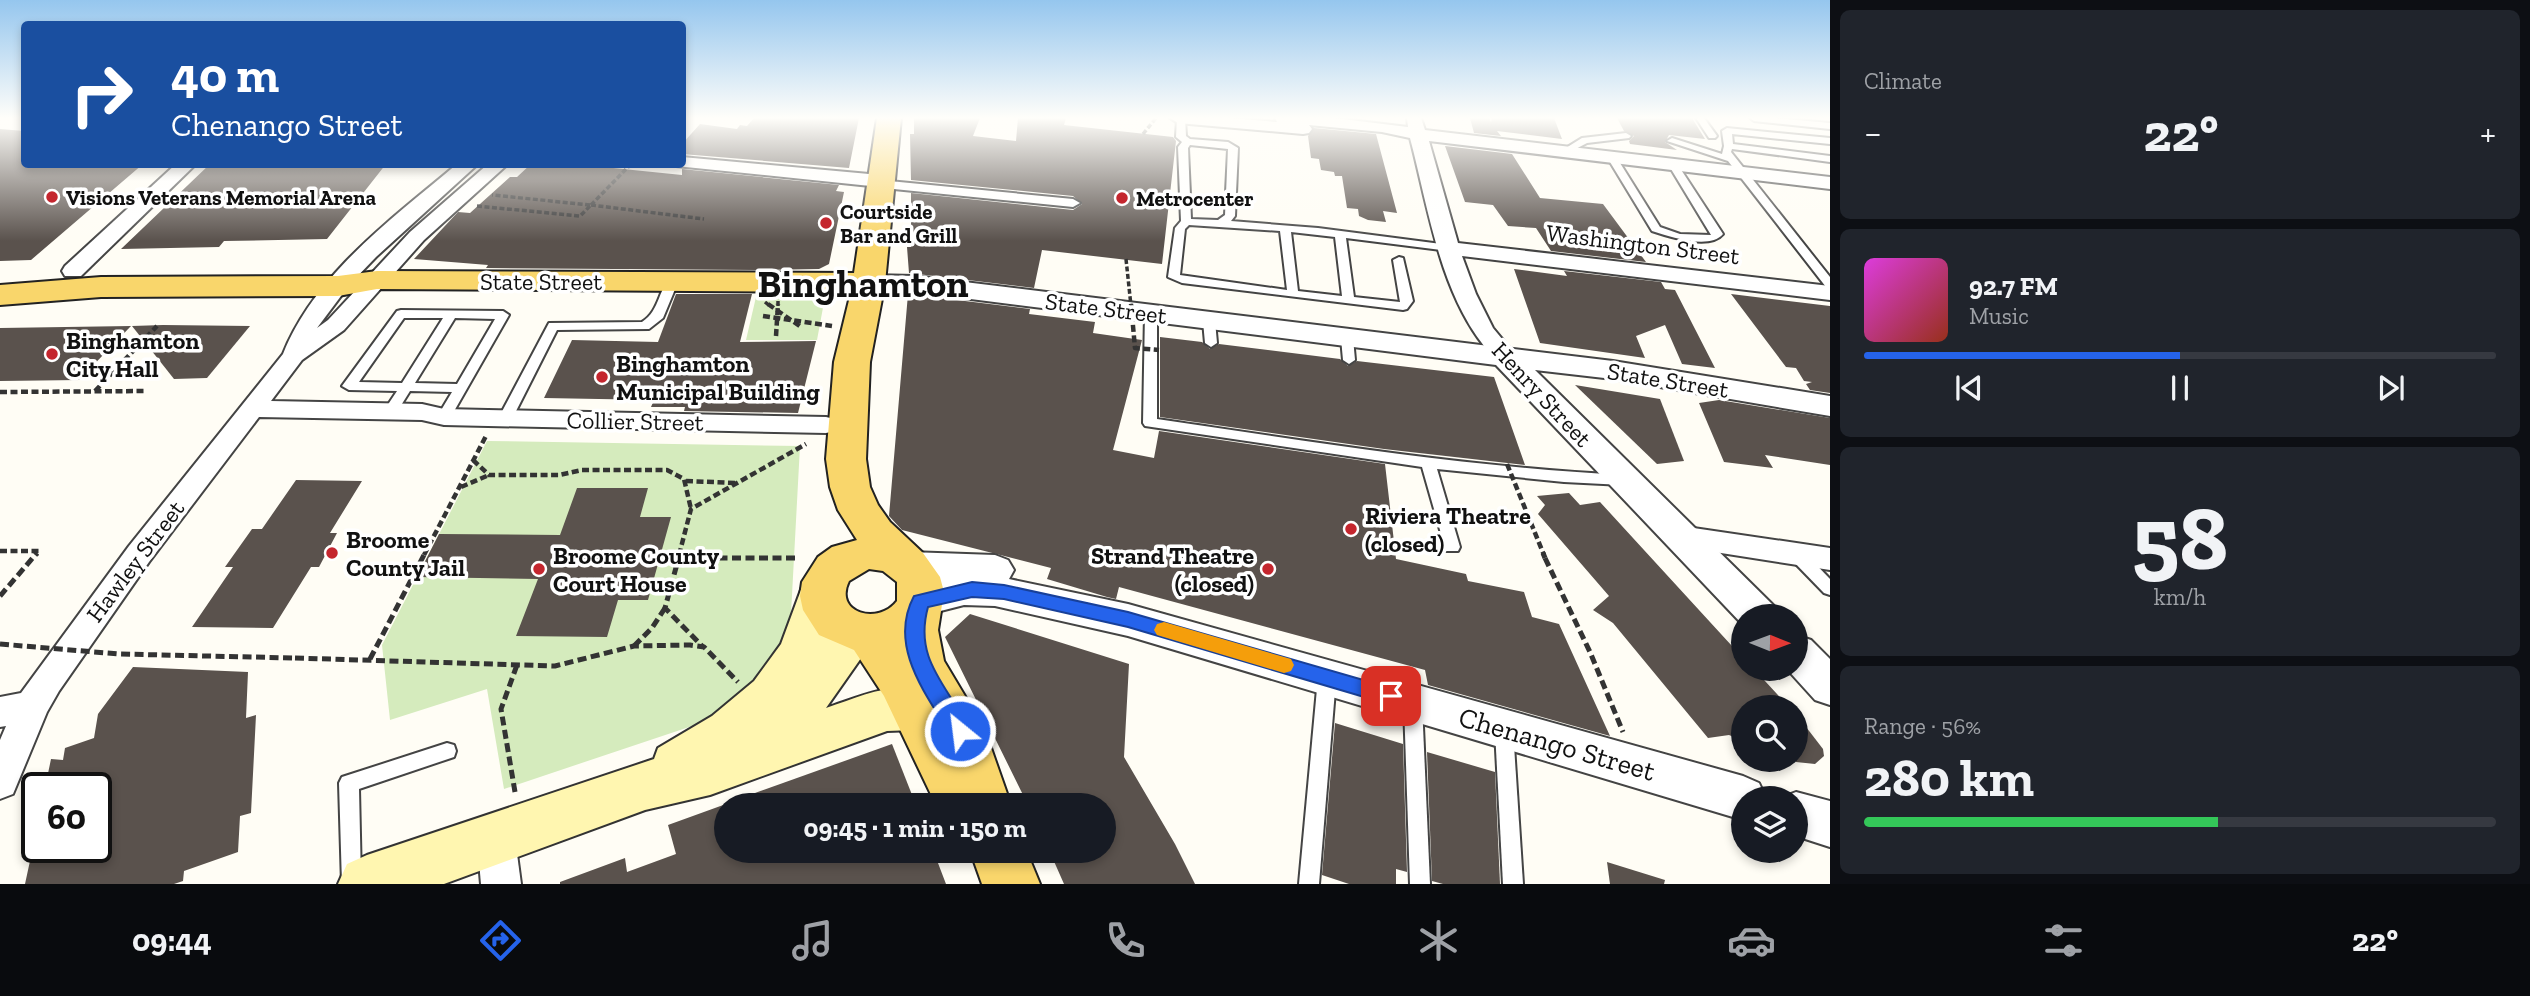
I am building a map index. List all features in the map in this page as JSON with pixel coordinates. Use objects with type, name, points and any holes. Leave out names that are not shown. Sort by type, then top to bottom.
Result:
[{"type":"main road","points":[[883,159],[869,283],[856,346],[846,449],[850,487],[863,518],[912,584],[915,638],[920,665],[960,731],[980,793]]},
{"type":"main road","name":"State Street","points":[[0,278],[154,267],[356,278],[672,282],[774,298],[869,283]]},
{"type":"main road","name":"State Street","points":[[0,295],[101,287],[356,278]]},
{"type":"main road","points":[[645,785],[729,734],[773,696],[793,672],[801,657],[814,623],[816,574],[838,551],[840,530],[839,518],[823,476],[816,435],[856,346]]},
{"type":"main road","points":[[816,574],[863,554],[880,554],[912,584]]},
{"type":"main road","points":[[816,574],[823,605],[830,616],[842,626],[863,632],[897,627],[912,584]]},
{"type":"main road","points":[[863,632],[915,708],[958,793]]},
{"type":"main road","points":[[724,766],[750,752],[787,721],[863,632]]},
{"type":"main road","points":[[367,884],[504,838],[645,785],[724,766],[887,709],[915,708]]},
{"type":"street","name":"Henry Street","points":[[1424,159],[1449,248],[1465,294],[1482,330],[1506,358],[1747,604]]},
{"type":"street","points":[[1632,159],[1673,164],[1735,165],[1830,183]]},
{"type":"street","points":[[686,162],[1073,203]]},
{"type":"street","points":[[73,271],[183,168]]},
{"type":"street","name":"Hawley Street","points":[[294,355],[303,328],[356,278],[404,220],[464,168]]},
{"type":"street","name":"Hawley Street","points":[[0,782],[16,709],[47,681],[122,577],[294,355],[336,325],[356,278],[417,236],[494,168]]},
{"type":"street","name":"Washington Street","points":[[1449,248],[1830,293]]},
{"type":"street","name":"State Street","points":[[869,283],[915,284],[1151,313],[1210,332],[1348,349],[1506,358],[1613,370],[1830,406]]},
{"type":"street","name":"Collier Street","points":[[245,416],[422,412],[444,417],[816,435]]},
{"type":"street","name":"Collier Street","points":[[245,416],[407,425],[444,417]]},
{"type":"street","points":[[1680,537],[1830,559]]},
{"type":"street","name":"Chenango Street","points":[[912,584],[995,591],[1128,620],[1731,795]]},
{"type":"street","points":[[1808,664],[1830,687]]},
{"type":"street","points":[[1808,818],[1830,824]]},
{"type":"lane","points":[[1183,159],[1186,222]]},
{"type":"lane","points":[[1222,222],[1230,216],[1233,159]]},
{"type":"lane","points":[[1613,159],[1656,229],[1679,237],[1714,238],[1718,234],[1673,164]]},
{"type":"lane","points":[[1720,159],[1735,165]]},
{"type":"lane","points":[[1731,159],[1830,285]]},
{"type":"lane","points":[[1399,260],[1406,305],[1396,307],[1174,277],[1180,228],[1186,222],[1222,222],[1449,248]]},
{"type":"lane","points":[[1285,229],[1293,294]]},
{"type":"lane","points":[[1340,235],[1349,301]]},
{"type":"lane","points":[[500,419],[553,326],[645,326],[657,318],[672,282]]},
{"type":"lane","points":[[1151,313],[1155,349],[1150,423],[1552,477],[1625,480]]},
{"type":"lane","points":[[444,417],[461,388],[503,315],[401,314],[349,386],[461,388]]},
{"type":"lane","points":[[390,412],[452,314]]},
{"type":"lane","points":[[1428,462],[1452,547]]},
{"type":"lane","points":[[1796,554],[1830,589]]},
{"type":"lane","points":[[1309,884],[1327,678]]},
{"type":"lane","points":[[1413,702],[1420,884]]},
{"type":"lane","points":[[1504,729],[1513,884]]},
{"type":"lane","points":[[351,884],[349,783],[447,751]]},
{"type":"path","points":[[460,197],[580,216],[627,168]]},
{"type":"path","points":[[460,197],[591,205],[704,219]]},
{"type":"path","points":[[1126,259],[1135,348],[1155,349]]},
{"type":"path","points":[[774,298],[777,318],[775,336]]},
{"type":"path","points":[[774,298],[790,320],[801,327]]},
{"type":"path","points":[[763,316],[790,320],[856,346]]},
{"type":"path","points":[[95,391],[157,326]]},
{"type":"path","points":[[0,392],[146,391]]},
{"type":"path","points":[[370,659],[473,460],[500,419]]},
{"type":"path","points":[[691,509],[816,435]]},
{"type":"path","points":[[473,460],[489,475]]},
{"type":"path","points":[[1507,464],[1545,558],[1590,652],[1639,768]]},
{"type":"path","points":[[459,488],[489,475],[559,475],[582,470],[667,470],[680,474],[686,481],[691,509],[665,608],[652,628],[634,646]]},
{"type":"path","points":[[686,481],[737,483]]},
{"type":"path","points":[[0,551],[39,551],[0,596]]},
{"type":"path","points":[[678,558],[816,574]]},
{"type":"path","points":[[665,608],[742,685]]},
{"type":"path","points":[[0,645],[120,654],[555,666],[634,646],[704,647]]},
{"type":"path","points":[[504,838],[501,709],[517,665]]},
{"type":"green space","points":[[756,297],[825,297],[817,340],[746,340]]},
{"type":"green space","points":[[487,441],[800,446],[791,614],[784,644],[728,714],[504,789],[487,689],[390,720],[382,645]]},
{"type":"building","name":"Visions Veterans Memorial Arena","points":[[0,159],[21,159],[21,168],[138,168],[31,260],[0,261]]},
{"type":"building","points":[[745,159],[851,159],[849,168]]},
{"type":"building","points":[[911,159],[1174,159],[1162,264],[1042,250],[1034,288],[909,273],[907,247],[911,247],[911,193],[1073,210],[1082,204],[1073,196],[911,180]]},
{"type":"building","points":[[1319,159],[1383,159],[1397,213],[1383,211],[1386,222],[1359,216],[1358,209],[1347,208],[1342,176],[1321,170]]},
{"type":"building","points":[[1450,159],[1515,159],[1540,198],[1603,204],[1646,262],[1551,251],[1536,228],[1508,226],[1493,205],[1465,202]]},
{"type":"building","points":[[206,168],[383,168],[327,239],[224,241],[219,247],[121,249]]},
{"type":"building","points":[[527,168],[613,168],[682,175],[682,169],[839,185],[836,191],[844,192],[829,264],[819,269],[486,268],[488,265],[414,259],[458,212],[470,213],[510,177],[517,177]]},
{"type":"building","points":[[1514,269],[1567,276],[1564,271],[1661,282],[1665,289],[1675,290],[1715,368],[1682,364],[1665,325],[1636,336],[1645,358],[1540,343]]},
{"type":"building","points":[[676,294],[752,294],[740,342],[816,341],[798,413],[684,411],[685,407],[651,407],[654,400],[544,398],[572,340],[658,342]]},
{"type":"building","points":[[908,294],[1030,309],[1029,314],[1095,322],[1093,333],[1142,340],[1113,450],[1154,458],[1159,431],[1385,464],[1396,559],[1466,574],[1468,581],[1524,592],[1532,617],[1559,624],[1610,736],[1428,685],[1425,670],[1119,587],[1116,599],[1107,597],[1047,579],[1051,568],[902,530],[889,516]]},
{"type":"building","points":[[1731,294],[1830,306],[1830,393],[1810,390],[1806,384],[1812,382],[1804,381],[1796,368],[1786,367]]},
{"type":"building","name":"Binghamton City Hall","points":[[131,326],[79,380],[0,381],[0,328]]},
{"type":"building","points":[[132,326],[250,326],[207,378],[174,379]]},
{"type":"building","points":[[1160,337],[1202,342],[1210,349],[1219,344],[1340,359],[1348,366],[1357,361],[1494,377],[1525,465],[1384,449],[1160,417]]},
{"type":"building","points":[[1575,385],[1660,399],[1684,461],[1657,464]]},
{"type":"building","points":[[1719,400],[1830,418],[1830,465],[1765,455],[1773,468],[1724,462],[1699,403]]},
{"type":"building","name":"Broome County Jail","points":[[296,480],[362,481],[330,533],[337,533],[319,567],[311,567],[273,628],[192,627],[233,567],[225,567],[252,529],[262,529]]},
{"type":"building","name":"Broome County Court House","points":[[577,488],[648,488],[640,517],[671,517],[648,600],[618,600],[607,637],[516,636],[538,579],[417,577],[439,534],[560,535]]},
{"type":"building","points":[[1569,493],[1580,505],[1600,502],[1731,645],[1731,681],[1765,681],[1778,695],[1731,695],[1731,736],[1708,738],[1613,623],[1593,610],[1609,596],[1538,514],[1545,505],[1537,496]]},
{"type":"building","points":[[970,614],[1129,664],[1124,757],[1195,884],[1064,884],[1055,863],[1116,863],[1116,793],[1022,793],[945,637]]},
{"type":"building","points":[[133,667],[248,672],[246,718],[256,715],[251,813],[240,816],[238,852],[184,871],[183,881],[174,884],[25,884],[30,863],[112,863],[112,772],[48,772],[51,759],[63,760],[65,748],[94,738],[98,714]]},
{"type":"building","points":[[1335,723],[1403,744],[1407,872],[1396,869],[1396,884],[1349,884],[1322,875]]},
{"type":"building","points":[[1808,730],[1823,749],[1824,756],[1815,764],[1808,763]]},
{"type":"building","points":[[892,744],[911,793],[755,793]]},
{"type":"building","points":[[1427,752],[1495,772],[1500,884],[1443,884],[1432,881]]},
{"type":"building","points":[[714,808],[714,863],[938,863],[946,884],[560,884],[625,858],[627,872],[676,854],[668,825]]},
{"type":"building","points":[[1607,862],[1665,880],[1664,884],[1610,884]]},
{"type":"slow traffic","points":[[1164,630],[1284,665]]},
{"type":"place","name":"Visions Veterans Memorial Arena","points":[[52,197]]},
{"type":"place","name":"Metrocenter","points":[[1122,198]]},
{"type":"place","name":"Courtside Bar and Grill","points":[[826,223]]},
{"type":"place","name":"Binghamton City Hall","points":[[52,354]]},
{"type":"place","name":"Binghamton Municipal Building","points":[[602,377]]},
{"type":"place","name":"Riviera Theatre (closed)","points":[[1351,529]]},
{"type":"place","name":"Broome County Jail","points":[[332,553]]},
{"type":"place","name":"Broome County Court House","points":[[539,569]]},
{"type":"place","name":"Strand Theatre (closed)","points":[[1268,569]]},
{"type":"district","name":"Binghamton","points":[[863,284]]},
{"type":"route","points":[[960,731],[924,674],[915,648],[914,629],[920,601],[972,589],[1004,592],[1128,620],[1391,696]]}]
